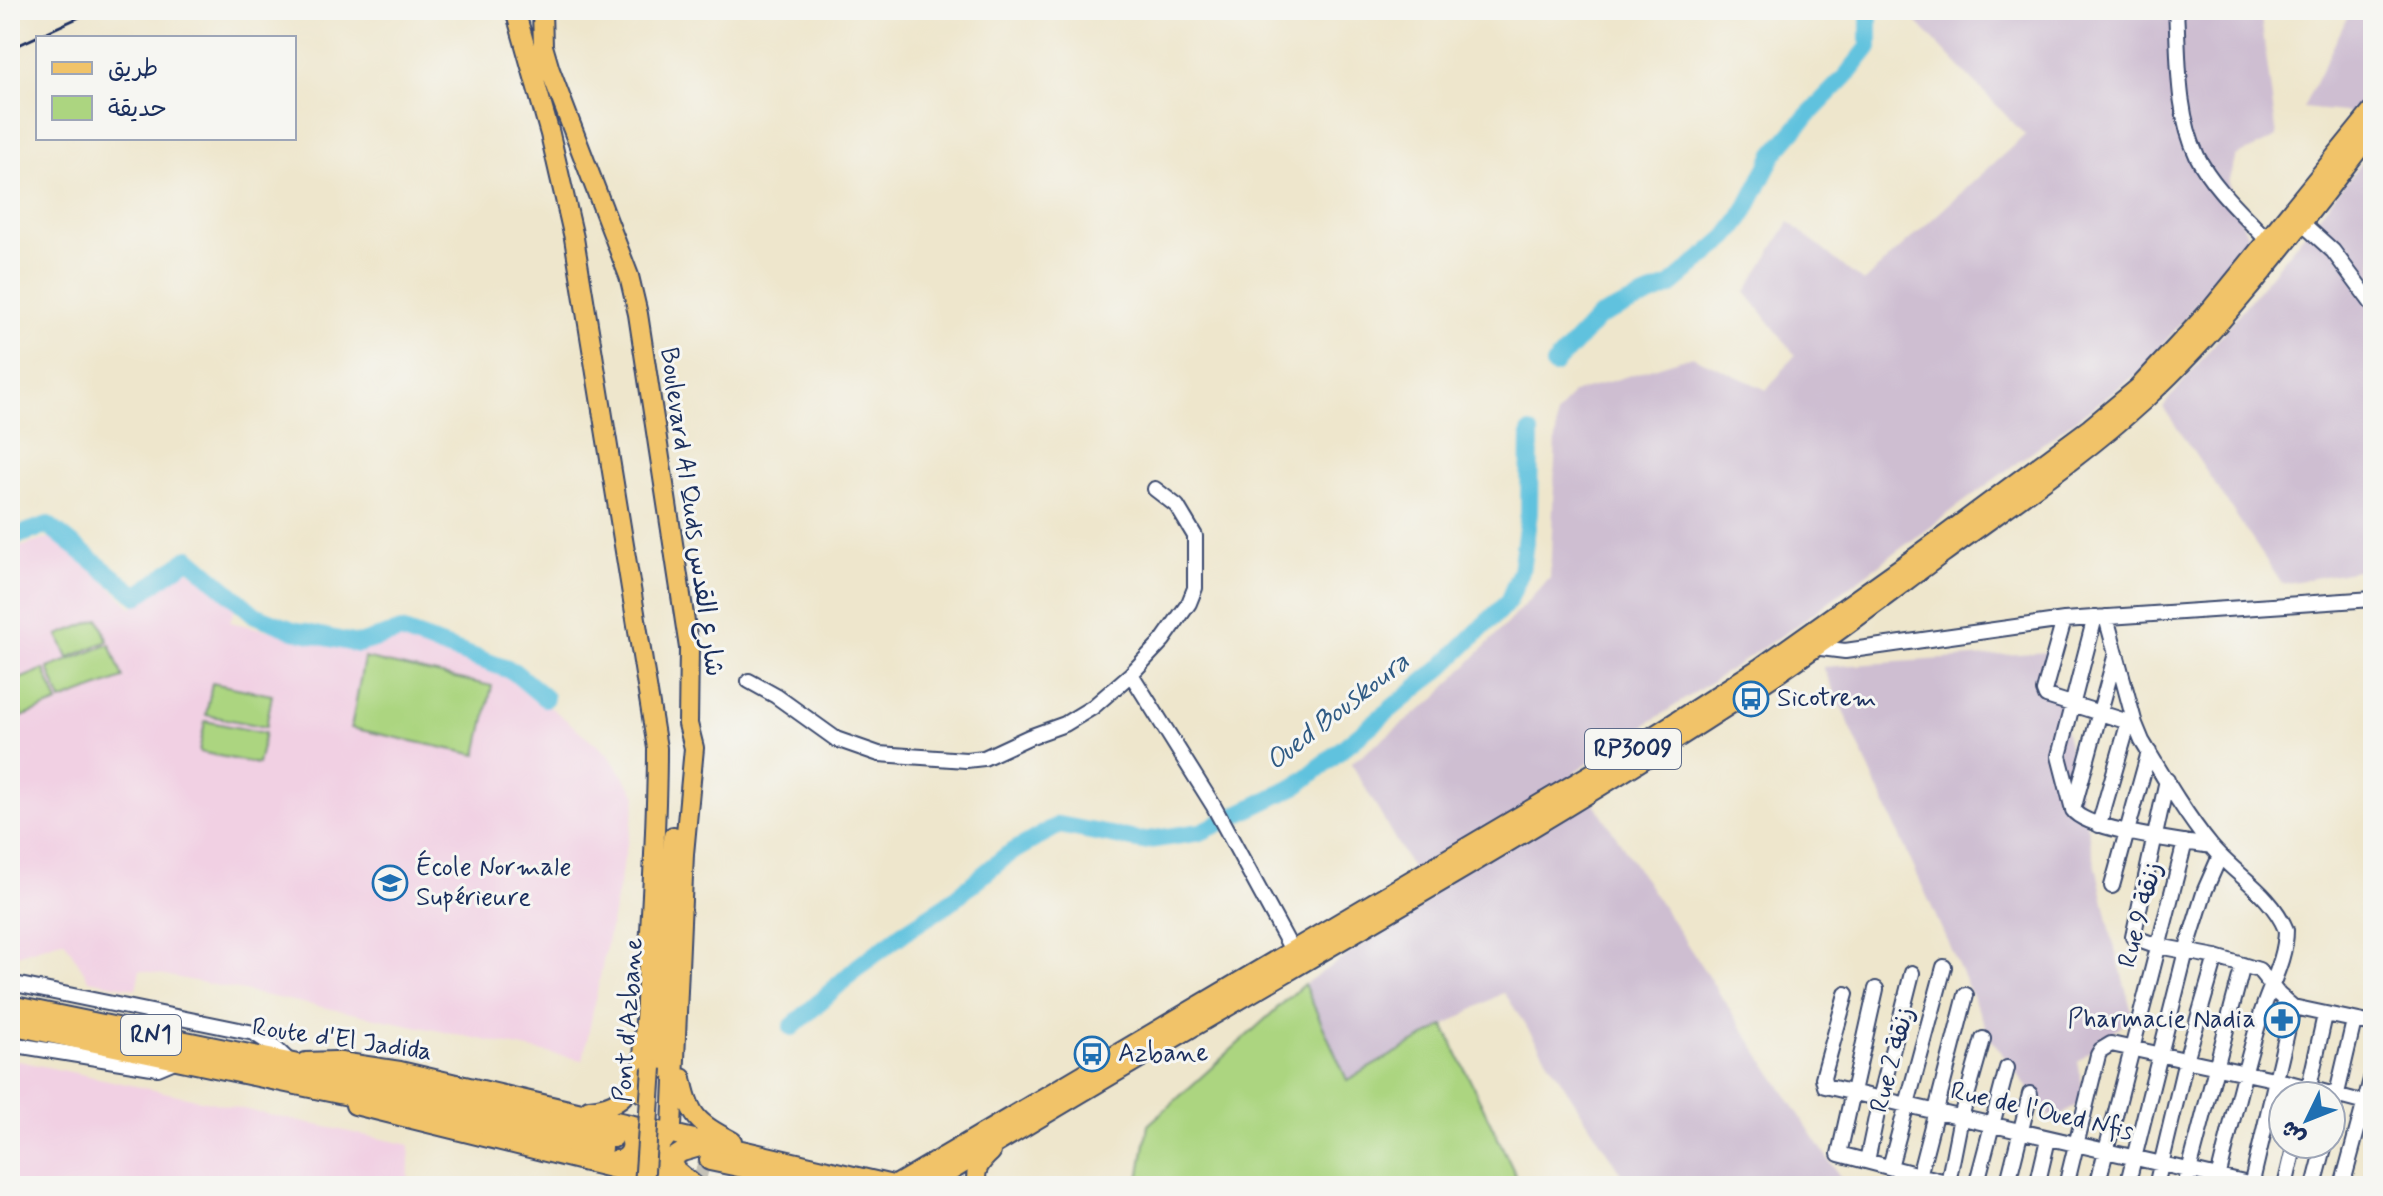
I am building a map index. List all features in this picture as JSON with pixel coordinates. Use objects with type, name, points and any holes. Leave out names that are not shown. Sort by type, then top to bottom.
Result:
[{"type":"highway","name":"Route d'El Jadida","points":[[10,1006],[291,1063]]},
{"type":"highway","name":"Route d'El Jadida","points":[[10,1024],[272,1078]]},
{"type":"highway","name":"RN1","points":[[291,1063],[334,1081]]},
{"type":"highway","name":"RN1","points":[[272,1078],[334,1081],[622,1137]]},
{"type":"highway","points":[[705,1170],[768,1186]]},
{"type":"highway","points":[[705,1170],[833,1186]]},
{"type":"main road","points":[[515,10],[550,134],[574,238],[657,748],[651,1067],[622,1137],[585,1162],[610,1176],[620,1186]]},
{"type":"main road","name":"Boulevard Al Quds شارع القدس","points":[[542,10],[543,46],[550,70],[629,276],[638,314],[689,648],[688,724],[694,748],[686,825],[670,1132]]},
{"type":"main road","name":"RP3009","points":[[895,1186],[928,1163],[1293,952],[1806,644],[2114,409],[2174,351],[2268,241],[2373,110]]},
{"type":"main road","name":"RP3009","points":[[927,1186],[1096,1082],[1641,762],[2087,448],[2130,413],[2223,318],[2373,131]]},
{"type":"main road","points":[[646,671],[663,752],[668,859]]},
{"type":"main road","points":[[668,859],[688,724]]},
{"type":"main road","name":"Pont d'Azbane","points":[[657,1174],[651,1067],[668,859]]},
{"type":"main road","points":[[675,1040],[686,1102],[694,1116],[715,1133],[763,1156],[895,1186]]},
{"type":"main road","name":"Route d'El Jadida","points":[[291,1063],[334,1061],[400,1071],[578,1111],[622,1137],[670,1132],[705,1170],[763,1156]]},
{"type":"main road","points":[[578,1111],[607,1108],[619,1101],[651,1067]]},
{"type":"main road","name":"Route d'El Jadida","points":[[272,1078],[362,1108],[585,1162],[657,1174]]},
{"type":"main road","points":[[657,1174],[670,1132]]},
{"type":"main road","points":[[978,1186],[979,1166],[1008,1136]]},
{"type":"main road","points":[[622,1137],[657,1174]]},
{"type":"main road","points":[[622,1137],[636,1158],[657,1174],[705,1170]]},
{"type":"main road","points":[[657,1174],[692,1148]]},
{"type":"main road","points":[[692,1148],[705,1170]]},
{"type":"main road","points":[[692,1148],[685,1157],[684,1168],[705,1170]]},
{"type":"main road","points":[[869,1181],[928,1163]]},
{"type":"main road","points":[[910,1186],[928,1163]]},
{"type":"street","points":[[2176,10],[2188,134],[2198,158],[2216,183],[2268,241]]},
{"type":"street","points":[[2301,222],[2333,251],[2373,305]]},
{"type":"street","points":[[749,681],[776,696],[836,739],[860,749],[895,756],[966,760],[984,758],[1065,724],[1093,707],[1131,674],[1182,616],[1195,588],[1195,536],[1177,506],[1155,489]]},
{"type":"street","points":[[1806,644],[1845,651],[2064,620],[2373,599]]},
{"type":"street","points":[[2100,617],[2116,656],[2132,723],[2149,752],[2215,851],[2265,898],[2286,930],[2273,987],[2263,1007],[2243,1072],[2217,1182]]},
{"type":"street","points":[[2100,617],[2059,756],[2073,810],[2079,818],[2099,825],[2215,851]]},
{"type":"street","points":[[2064,620],[2044,691],[2050,699],[2132,723]]},
{"type":"street","points":[[2073,810],[2116,656]]},
{"type":"street","points":[[1131,674],[1213,805],[1293,952]]},
{"type":"street","points":[[2099,825],[2132,723]]},
{"type":"street","points":[[2112,886],[2149,752]]},
{"type":"street","points":[[2167,780],[2132,934],[2135,939],[2259,970],[2293,1007],[2373,1024]]},
{"type":"street","name":"Rue 9 زنقة","points":[[2097,1186],[2185,842]]},
{"type":"street","points":[[2127,1186],[2186,951],[2215,851]]},
{"type":"street","points":[[2156,1186],[2186,1060],[2216,957]]},
{"type":"street","points":[[2185,1186],[2243,965]]},
{"type":"street","name":"Rue 2 زنقة","points":[[1890,1167],[1944,967]]},
{"type":"street","points":[[1867,1161],[1912,973]]},
{"type":"street","points":[[10,983],[254,1033],[291,1063]]},
{"type":"street","points":[[1876,989],[1838,1151],[1841,1156],[1954,1184],[1961,1117],[1983,1039]]},
{"type":"street","name":"Rue de l'Oued Nfis","points":[[1846,994],[1823,1078],[1825,1086],[2161,1163],[2217,1182],[2254,1186]]},
{"type":"street","points":[[1919,1176],[1966,995]]},
{"type":"street","points":[[2066,1186],[2101,1050],[2111,1044],[2278,1080],[2293,1007]]},
{"type":"street","points":[[2311,1080],[2325,1015]]},
{"type":"street","points":[[2340,1080],[2354,1021]]},
{"type":"street","points":[[10,1044],[158,1068],[177,1060]]},
{"type":"street","points":[[1976,1186],[2007,1068]]},
{"type":"street","points":[[2342,1186],[2369,1104],[2373,1072]]},
{"type":"street","points":[[2007,1186],[2030,1094]]},
{"type":"street","points":[[2347,1098],[2369,1104]]},
{"type":"street","points":[[2254,1186],[2267,1129]]},
{"type":"street","points":[[2037,1186],[2048,1139]]},
{"type":"street","points":[[2285,1186],[2291,1160]]},
{"type":"street","points":[[2314,1186],[2321,1160]]},
{"type":"shaded area","points":[[1905,10],[2260,10],[2277,137],[2236,156],[2228,182],[2248,238],[2145,368],[1796,626],[1574,772],[1846,1186],[1629,1186],[1504,992],[1347,1081],[1304,984],[1430,900],[1351,763],[1435,699],[1550,578],[1557,414],[1573,393],[1692,356],[1767,390],[1795,355],[1746,292],[1789,222],[1863,282],[2025,135]]},
{"type":"shaded area","points":[[2351,10],[2373,10],[2373,115],[2303,108]]},
{"type":"shaded area","points":[[2373,149],[2373,567],[2282,584],[2163,407]]},
{"type":"shaded area","name":"École Normale Supérieure","points":[[56,536],[132,608],[183,567],[237,603],[230,622],[362,651],[399,634],[506,671],[608,754],[637,796],[583,1060],[140,970],[136,989],[89,980],[64,940],[10,957],[10,550]]},
{"type":"shaded area","points":[[2048,652],[2112,938],[2133,1016],[2078,1061],[2085,1100],[2052,1120],[1992,1040],[1823,667]]},
{"type":"shaded area","points":[[10,1059],[410,1145],[408,1186],[10,1186]]},
{"type":"green space","points":[[99,619],[108,641],[68,658],[58,635]]},
{"type":"green space","points":[[110,644],[123,678],[61,701],[48,668]]},
{"type":"green space","points":[[364,658],[492,686],[477,755],[351,728]]},
{"type":"green space","points":[[44,669],[58,703],[22,717],[10,683]]},
{"type":"green space","points":[[212,683],[272,695],[266,727],[206,715]]},
{"type":"green space","points":[[205,721],[265,733],[258,764],[199,752]]},
{"type":"green space","points":[[1304,984],[1347,1080],[1444,1026],[1521,1186],[1138,1186],[1148,1125]]},
{"type":"waterway","name":"Oued Bouskoura","points":[[1554,365],[1599,317],[1670,286],[1727,237],[1742,217],[1774,154],[1869,47],[1869,10]]},
{"type":"waterway","name":"Oued Bouskoura","points":[[792,1027],[859,966],[948,904],[1007,855],[1059,825],[1142,841],[1201,832],[1298,785],[1442,667],[1508,602],[1521,571],[1529,513],[1530,433]]},
{"type":"waterway","name":"Oued Bouskoura","points":[[10,538],[48,525],[137,596],[189,558],[255,615],[293,630],[358,644],[401,631],[513,671],[545,698]]},
{"type":"tunnel","points":[[608,1149],[708,1173]]},
{"type":"railway","points":[[38,36],[95,10]]},
{"type":"railway","points":[[10,49],[36,37]]},
{"type":"place","name":"Sicotrem","points":[[1751,699]]},
{"type":"place","name":"École Normale Supérieure","points":[[390,883]]},
{"type":"place","name":"Pharmacie Nadia","points":[[2282,1020]]},
{"type":"place","name":"Azbane","points":[[1092,1054]]}]
